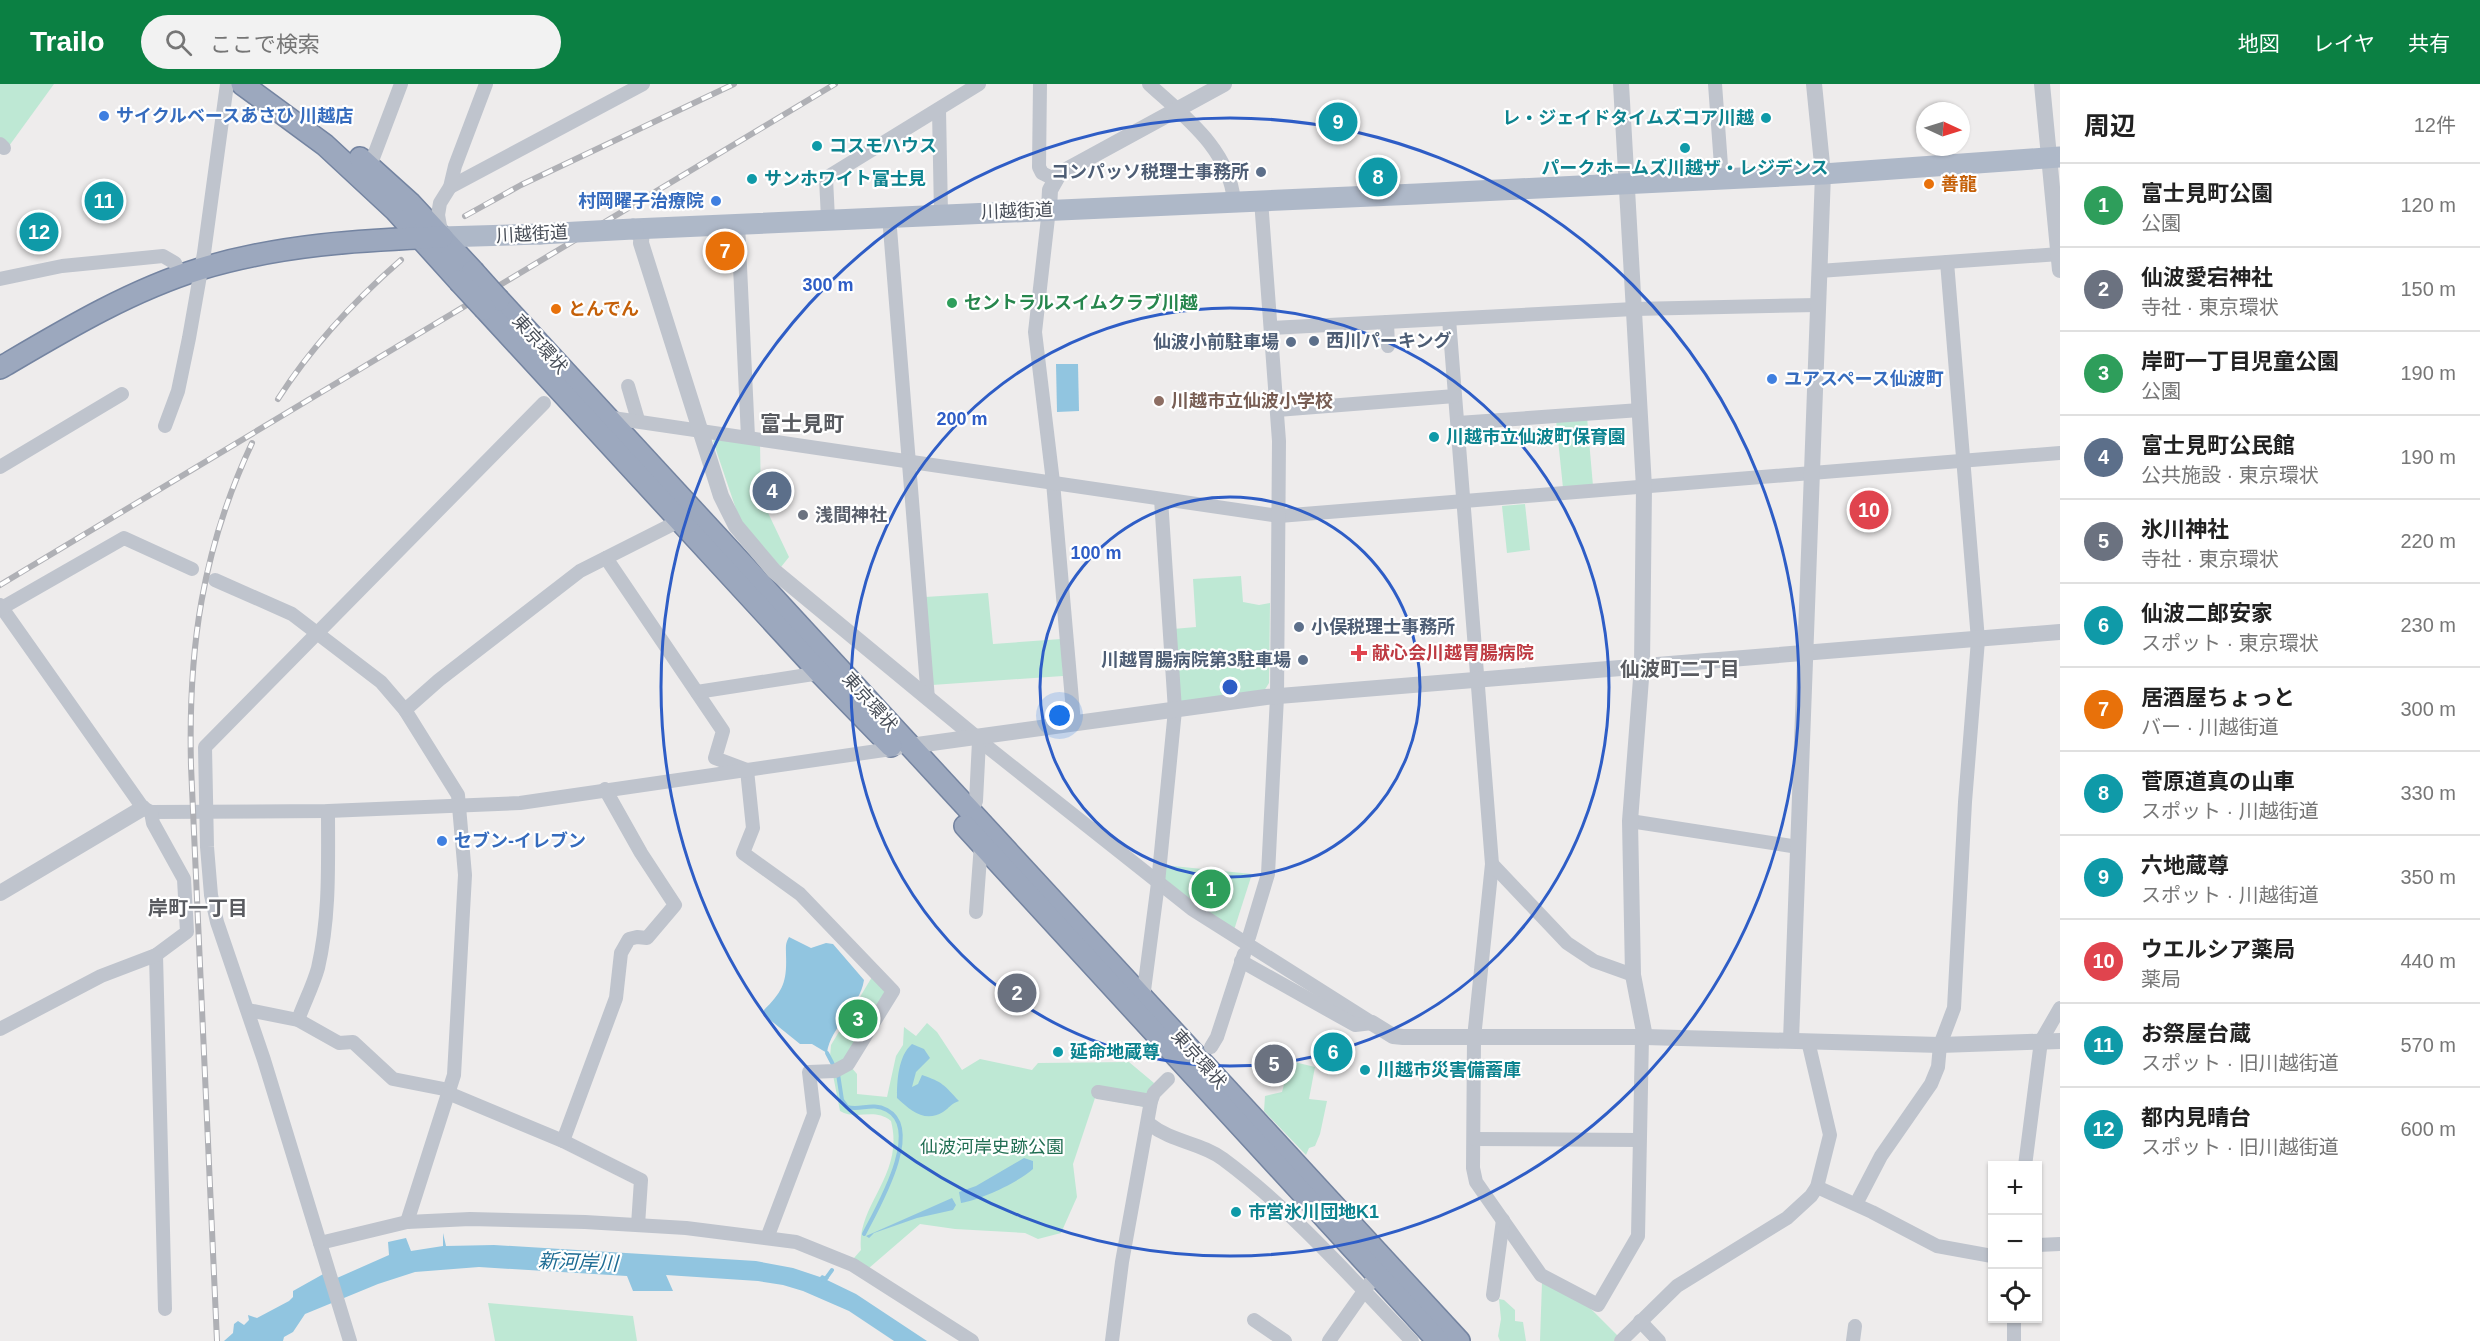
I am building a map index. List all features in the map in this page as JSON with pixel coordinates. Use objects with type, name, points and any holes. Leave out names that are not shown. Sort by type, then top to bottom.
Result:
[{"type":"highway","name":"東京環状","points":[[242,84],[325,145],[383,198],[432,237]]},
{"type":"highway","name":"東京環状","points":[[261,84],[370,166],[681,520],[820,673],[971,812],[1460,1341]]},
{"type":"highway","points":[[367,240],[378,233],[382,226],[383,198]]},
{"type":"highway","name":"川越街道","points":[[0,368],[93,315],[190,273],[284,250],[367,240],[432,237]]},
{"type":"highway","name":"東京環状","points":[[492,304],[606,417],[902,748],[981,843],[1370,1284],[1438,1341]]},
{"type":"main road","name":"川越街道","points":[[432,237],[540,234],[1722,179],[2055,158]]},
{"type":"street","points":[[165,426],[178,391],[190,273],[227,84]]},
{"type":"street","points":[[370,166],[401,84]]},
{"type":"street","points":[[432,237],[440,203],[450,187],[455,166],[486,84]]},
{"type":"street","points":[[828,219],[826,178],[979,84]]},
{"type":"street","points":[[1040,84],[1039,168],[1054,179]]},
{"type":"street","points":[[1149,84],[1204,135],[1232,181],[1234,201]]},
{"type":"street","points":[[1074,723],[1053,482],[1035,332],[1050,190],[1054,179],[1085,159],[1224,84]]},
{"type":"street","points":[[1449,319],[1492,864],[1474,1038],[1473,1168],[1476,1182],[1541,1275],[1598,1305],[1638,1236],[1644,1037],[1633,975],[1630,820],[1642,666],[1644,487],[1621,84]]},
{"type":"street","points":[[1715,84],[1722,179]]},
{"type":"street","points":[[1791,1040],[1823,174],[1814,84]]},
{"type":"street","points":[[1819,271],[1947,262],[2060,259],[2055,158],[2042,84]]},
{"type":"street","points":[[450,187],[636,85]]},
{"type":"street","points":[[939,110],[941,214]]},
{"type":"street","points":[[1249,937],[1268,874],[1277,697],[1279,516],[1277,410],[1261,200]]},
{"type":"street","points":[[889,216],[928,699]]},
{"type":"street","points":[[738,224],[748,437]]},
{"type":"street","points":[[638,229],[721,496],[744,537],[774,571],[977,739],[1158,883],[1217,926],[1393,1036],[1644,1037],[1940,1045],[2060,1041]]},
{"type":"street","points":[[0,279],[63,266],[163,256],[190,273]]},
{"type":"street","points":[[1856,1204],[1881,1156],[1931,1084],[1938,1067],[1940,1045],[1954,1008],[1965,802],[1978,640],[1947,262]]},
{"type":"street","points":[[1272,328],[1635,309],[1817,305]]},
{"type":"street","points":[[1387,322],[1388,346]]},
{"type":"street","points":[[628,386],[638,420]]},
{"type":"street","points":[[0,467],[122,394]]},
{"type":"street","points":[[1277,410],[1455,396]]},
{"type":"street","points":[[350,1341],[248,1010],[219,930],[211,895],[205,810],[205,747],[315,632],[544,403]]},
{"type":"street","points":[[1458,423],[1640,410]]},
{"type":"street","points":[[606,417],[1279,516],[2060,453]]},
{"type":"street","points":[[1143,998],[1158,883],[1174,710],[1161,500]]},
{"type":"street","points":[[405,710],[553,590],[580,571],[681,520]]},
{"type":"street","points":[[0,1029],[101,976],[156,955],[187,932],[188,925],[184,879],[147,810],[0,607],[124,538],[192,569]]},
{"type":"street","points":[[606,558],[723,731],[715,758],[747,770]]},
{"type":"street","points":[[215,580],[292,614],[381,681],[405,710],[452,784],[461,806],[465,875],[454,1075],[407,1222]]},
{"type":"street","points":[[0,893],[147,810],[328,811],[520,803],[605,789],[977,739],[1074,723],[1277,697],[2060,632]]},
{"type":"street","points":[[697,692],[820,673]]},
{"type":"street","points":[[971,812],[976,801],[977,739]]},
{"type":"street","points":[[747,770],[753,828],[743,853],[800,894],[893,991],[848,1064],[835,1071],[805,1067],[814,1114],[767,1238]]},
{"type":"street","points":[[563,1141],[616,998],[621,953],[629,939],[647,938],[653,933],[675,905],[641,853],[605,789]]},
{"type":"street","points":[[298,1020],[317,971],[325,934],[328,890],[328,811]]},
{"type":"street","points":[[1630,820],[1798,847]]},
{"type":"street","points":[[976,912],[981,843]]},
{"type":"street","points":[[1492,864],[1567,943],[1594,961],[1633,975]]},
{"type":"street","points":[[156,955],[165,1309]]},
{"type":"street","points":[[1211,1047],[1217,1037],[1242,957],[1355,1025],[1372,1023]]},
{"type":"street","points":[[2026,1161],[2041,1041],[2060,1008]]},
{"type":"street","points":[[248,1010],[298,1020],[339,1043],[353,1042],[393,1079],[449,1091],[563,1141],[641,1180],[638,1226]]},
{"type":"street","points":[[1621,1341],[1677,1286],[1786,1218],[1811,1196],[1817,1187],[1830,1135],[1808,1041]]},
{"type":"street","points":[[1113,1340],[1122,1262],[1151,1101],[1154,1093],[1168,1079]]},
{"type":"street","points":[[1098,1092],[1151,1101]]},
{"type":"street","points":[[1148,1123],[1163,1135],[1221,1157],[1370,1284],[1412,1341]]},
{"type":"street","points":[[1474,1138],[1640,1140]]},
{"type":"street","points":[[1817,1187],[1856,1204],[1936,1246],[1988,1255]]},
{"type":"street","points":[[320,1243],[407,1222],[470,1219],[638,1226],[767,1238],[807,1245],[853,1265],[972,1341]]},
{"type":"street","points":[[1493,1295],[1503,1220]]},
{"type":"street","points":[[2042,1245],[2060,1244]]},
{"type":"street","points":[[1329,1341],[1370,1284]]},
{"type":"street","points":[[1254,1320],[1285,1341]]},
{"type":"street","points":[[1640,1321],[1659,1341]]},
{"type":"street","points":[[2014,1323],[2014,1341]]},
{"type":"street","points":[[1853,1341],[1855,1326]]},
{"type":"green space","points":[[0,84],[54,84],[9,146],[0,137]]},
{"type":"green space","points":[[1587,417],[1593,486],[1563,488],[1556,420]]},
{"type":"green space","points":[[718,437],[760,443],[761,498],[789,557],[781,567],[740,521],[713,441]]},
{"type":"green space","points":[[1525,504],[1530,550],[1507,553],[1502,506]]},
{"type":"green space","points":[[1241,576],[1243,602],[1259,605],[1270,603],[1269,683],[1264,691],[1179,703],[1173,629],[1196,627],[1193,579]]},
{"type":"green space","points":[[988,593],[993,644],[1061,639],[1063,676],[932,685],[925,597]]},
{"type":"green space","points":[[1163,865],[1252,874],[1234,930],[1162,879]]},
{"type":"green space","points":[[872,977],[885,992],[846,1058],[836,1065],[830,1057],[831,1045]]},
{"type":"green space","name":"仙波河岸史跡公園","points":[[927,1023],[937,1032],[962,1070],[980,1059],[1032,1070],[1038,1063],[1129,1062],[1154,1083],[1145,1107],[1095,1098],[1073,1164],[1077,1197],[1061,1233],[1038,1239],[1025,1233],[955,1229],[920,1224],[869,1268],[854,1258],[861,1250],[861,1234],[866,1218],[892,1158],[894,1140],[891,1121],[878,1115],[853,1115],[840,1111],[833,1075],[851,1067],[857,1074],[857,1094],[887,1097],[896,1056],[903,1045],[904,1027],[916,1036]]},
{"type":"green space","points":[[1290,1061],[1315,1067],[1309,1099],[1327,1101],[1320,1134],[1315,1146],[1309,1148],[1306,1155],[1264,1111],[1265,1096],[1282,1092]]},
{"type":"green space","points":[[1542,1282],[1585,1303],[1618,1336],[1614,1341],[1540,1341]]},
{"type":"green space","points":[[1499,1299],[1504,1300],[1515,1310],[1515,1321],[1523,1322],[1526,1341],[1500,1341],[1498,1336],[1501,1319]]},
{"type":"green space","points":[[488,1303],[633,1316],[637,1341],[495,1341]]},
{"type":"water","points":[[1056,364],[1078,364],[1079,411],[1057,412]]},
{"type":"water","points":[[789,937],[811,948],[826,943],[833,944],[864,980],[857,999],[833,1034],[827,1053],[812,1044],[800,1044],[764,1015],[764,1010],[783,986],[786,972],[786,946]]},
{"type":"water","points":[[912,1044],[924,1049],[930,1058],[916,1072],[912,1087],[918,1084],[922,1075],[943,1085],[959,1101],[936,1115],[918,1114],[897,1098],[901,1062]]},
{"type":"water","points":[[1024,1158],[1033,1161],[1033,1169],[1027,1174],[1009,1185],[961,1203],[959,1192],[976,1186]]},
{"type":"water","points":[[952,1198],[956,1205],[953,1210],[917,1218],[874,1233],[869,1238],[866,1236]]},
{"type":"water","name":"新河岸川","points":[[443,1233],[446,1246],[494,1245],[756,1261],[793,1268],[829,1278],[827,1280],[856,1294],[927,1341],[894,1341],[849,1311],[783,1285],[758,1281],[666,1275],[673,1291],[633,1291],[627,1276],[479,1267],[415,1272],[378,1284],[305,1314],[293,1332],[284,1337],[283,1341],[224,1341],[233,1333],[234,1324],[238,1321],[244,1325],[249,1320],[248,1315],[257,1318],[289,1301],[293,1297],[293,1291],[334,1268],[337,1278],[389,1255],[388,1242],[406,1238],[411,1251],[443,1246]]},
{"type":"waterway","points":[[827,1053],[838,1074],[842,1100],[847,1107],[876,1107],[887,1110],[897,1120],[901,1134],[894,1170],[864,1234]]},
{"type":"waterway","points":[[824,1281],[832,1270]]},
{"type":"railway","points":[[465,216],[521,185],[734,84]]},
{"type":"railway","points":[[0,585],[835,84]]},
{"type":"railway","points":[[278,399],[291,379],[335,325],[401,260]]},
{"type":"railway","points":[[217,1341],[191,766],[192,681],[196,640],[210,561],[221,522],[252,443]]},
{"type":"place","name":"サイクルベースあさひ 川越店","points":[[104,116]]},
{"type":"place","name":"レ・ジェイドタイムズコア川越","points":[[1766,118]]},
{"type":"place","name":"六地蔵尊","points":[[1338,122]]},
{"type":"place","name":"コスモハウス","points":[[817,146]]},
{"type":"place","name":"パークホームズ川越ザ・レジデンス","points":[[1685,148]]},
{"type":"place","name":"コンパッソ税理士事務所","points":[[1261,172]]},
{"type":"place","name":"菅原道真の山車","points":[[1378,177]]},
{"type":"place","name":"サンホワイト富士見","points":[[752,179]]},
{"type":"place","name":"善龍","points":[[1929,184]]},
{"type":"place","name":"お祭屋台蔵","points":[[104,201]]},
{"type":"place","name":"村岡曜子治療院","points":[[716,201]]},
{"type":"place","name":"都内見晴台","points":[[39,232]]},
{"type":"place","name":"居酒屋ちょっと","points":[[725,251]]},
{"type":"place","name":"セントラルスイムクラブ川越","points":[[952,303]]},
{"type":"place","name":"とんでん","points":[[556,309]]},
{"type":"place","name":"西川パーキング","points":[[1314,341]]},
{"type":"place","name":"仙波小前駐車場","points":[[1291,342]]},
{"type":"place","name":"ユアスペース仙波町","points":[[1772,379]]},
{"type":"place","name":"川越市立仙波小学校","points":[[1159,401]]},
{"type":"place","name":"川越市立仙波町保育園","points":[[1434,437]]},
{"type":"place","name":"富士見町公民館","points":[[772,491]]},
{"type":"place","name":"ウエルシア薬局","points":[[1869,510]]},
{"type":"place","name":"浅間神社","points":[[803,515]]},
{"type":"place","name":"小俣税理士事務所","points":[[1299,627]]},
{"type":"place","name":"献心会川越胃腸病院","points":[[1359,653]]},
{"type":"place","name":"川越胃腸病院第3駐車場","points":[[1303,660]]},
{"type":"place","name":"セブン-イレブン","points":[[442,841]]},
{"type":"place","name":"富士見町公園","points":[[1211,889]]},
{"type":"place","name":"仙波愛宕神社","points":[[1017,993]]},
{"type":"place","name":"岸町一丁目児童公園","points":[[858,1019]]},
{"type":"place","name":"延命地蔵尊","points":[[1058,1052]]},
{"type":"place","name":"仙波二郎安家","points":[[1333,1052]]},
{"type":"place","name":"氷川神社","points":[[1274,1064]]},
{"type":"place","name":"川越市災害備蓄庫","points":[[1365,1070]]},
{"type":"place","name":"市営氷川団地K1","points":[[1236,1212]]},
{"type":"district","name":"富士見町","points":[[802,423]]},
{"type":"district","name":"仙波町二丁目","points":[[1680,669]]},
{"type":"district","name":"岸町一丁目","points":[[198,908]]}]
